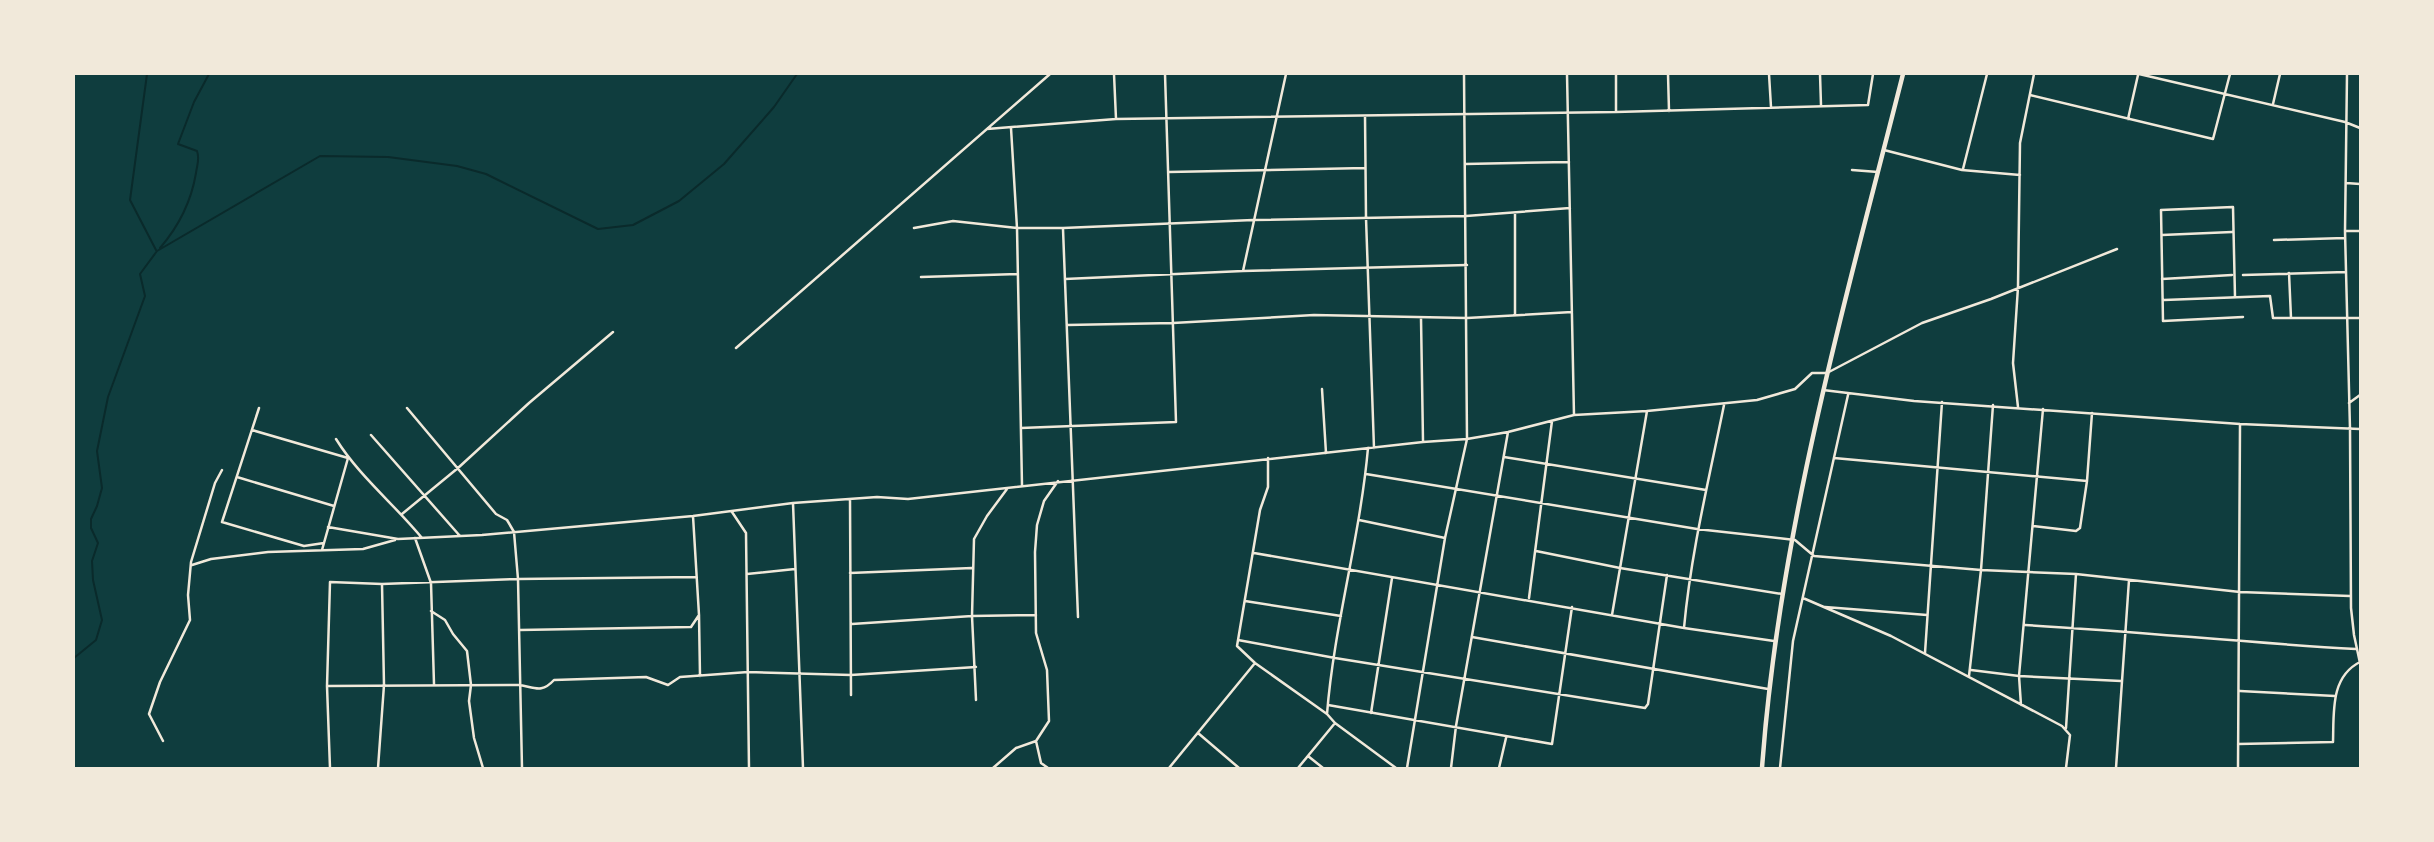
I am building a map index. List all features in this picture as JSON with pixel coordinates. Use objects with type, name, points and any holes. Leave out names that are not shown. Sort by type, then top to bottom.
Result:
[{"type":"main road","points":[[1762,768],[1774,641],[1791,539],[1827,373],[1903,74]]},
{"type":"street","points":[[736,348],[1051,74]]},
{"type":"street","points":[[1114,74],[1116,119]]},
{"type":"street","points":[[1021,428],[1176,422],[1165,74]]},
{"type":"street","points":[[1243,271],[1286,74]]},
{"type":"street","points":[[1407,768],[1445,538],[1467,439],[1464,74]]},
{"type":"street","points":[[1567,74],[1574,415]]},
{"type":"street","points":[[1616,74],[1616,112]]},
{"type":"street","points":[[1668,74],[1669,111]]},
{"type":"street","points":[[1769,74],[1771,107]]},
{"type":"street","points":[[1820,74],[1821,106]]},
{"type":"street","points":[[987,129],[1116,119],[1616,112],[1868,105],[1873,74]]},
{"type":"street","points":[[1962,170],[1987,74]]},
{"type":"street","points":[[2018,407],[2014,363],[2020,143],[2034,74]]},
{"type":"street","points":[[2128,119],[2139,74],[2361,128]]},
{"type":"street","points":[[2029,94],[2213,138],[2230,74]]},
{"type":"street","points":[[2273,105],[2280,74]]},
{"type":"street","points":[[2238,744],[2333,742],[2335,696],[2350,667],[2360,662],[2350,596],[2350,429],[2345,238],[2347,74]]},
{"type":"street","points":[[1366,116],[1366,218],[1374,448]]},
{"type":"street","points":[[1011,127],[1017,228],[1022,485]]},
{"type":"street","points":[[1884,150],[1962,170],[2020,175]]},
{"type":"street","points":[[1465,164],[1569,162]]},
{"type":"street","points":[[1168,172],[1365,168]]},
{"type":"street","points":[[1852,170],[1878,172]]},
{"type":"street","points":[[2346,183],[2361,184]]},
{"type":"street","points":[[2235,297],[2233,207],[2161,210],[2163,321],[2243,317]]},
{"type":"street","points":[[914,228],[953,221],[1017,228],[1063,228],[1253,220],[1466,216],[1570,208]]},
{"type":"street","points":[[1515,315],[1516,213]]},
{"type":"street","points":[[1063,228],[1078,617]]},
{"type":"street","points":[[2345,231],[2361,231]]},
{"type":"street","points":[[2162,235],[2233,232]]},
{"type":"street","points":[[2274,240],[2345,238]]},
{"type":"street","points":[[192,565],[219,557],[268,552],[363,549],[398,539],[693,516],[793,503],[877,497],[908,499],[1007,489],[1022,485],[1268,458],[1467,439],[1508,432],[1574,415],[1724,405],[1757,400],[1795,389],[1812,373],[1827,373],[1922,323],[2118,249]]},
{"type":"street","points":[[1065,279],[1466,265]]},
{"type":"street","points":[[2242,275],[2346,272]]},
{"type":"street","points":[[2289,273],[2291,318]]},
{"type":"street","points":[[921,277],[1018,274]]},
{"type":"street","points":[[2162,279],[2233,275]]},
{"type":"street","points":[[2163,300],[2270,296],[2271,317],[2361,318]]},
{"type":"street","points":[[1067,325],[1173,323],[1314,315],[1467,318],[1572,312]]},
{"type":"street","points":[[1421,318],[1423,442]]},
{"type":"street","points":[[402,513],[458,468],[613,332]]},
{"type":"street","points":[[1322,389],[1326,453]]},
{"type":"street","points":[[1823,390],[1848,395],[2240,424],[2361,429]]},
{"type":"street","points":[[1780,768],[1793,641],[1848,395]]},
{"type":"street","points":[[2349,403],[2361,395]]},
{"type":"street","points":[[1925,653],[1942,402]]},
{"type":"street","points":[[1684,628],[1697,529],[1724,405]]},
{"type":"street","points":[[1969,676],[1993,405]]},
{"type":"street","points":[[259,408],[222,522],[303,546],[324,543]]},
{"type":"street","points":[[407,408],[496,514],[507,520],[514,532],[519,579],[522,768]]},
{"type":"street","points":[[2021,705],[2019,676],[2043,409]]},
{"type":"street","points":[[1612,615],[1647,411]]},
{"type":"street","points":[[2033,526],[2079,531],[2087,481],[2092,412]]},
{"type":"street","points":[[1528,600],[1552,421]]},
{"type":"street","points":[[2238,768],[2240,424]]},
{"type":"street","points":[[251,430],[348,458]]},
{"type":"street","points":[[1451,768],[1508,432]]},
{"type":"street","points":[[370,435],[460,536]]},
{"type":"street","points":[[336,439],[348,458],[402,513],[422,538]]},
{"type":"street","points":[[1327,714],[1368,448]]},
{"type":"street","points":[[1504,457],[1706,490]]},
{"type":"street","points":[[321,550],[348,458]]},
{"type":"street","points":[[1268,458],[1268,487],[1259,510],[1237,646],[1255,663],[1396,768]]},
{"type":"street","points":[[1834,458],[2087,481]]},
{"type":"street","points":[[163,741],[149,714],[160,682],[190,620],[188,595],[195,546],[215,483],[222,470]]},
{"type":"street","points":[[1366,474],[1697,529],[1791,539],[1814,556],[1980,570],[2076,574],[2240,592],[2350,596]]},
{"type":"street","points":[[237,477],[334,506]]},
{"type":"street","points":[[992,768],[1016,748],[1036,741],[1049,721],[1047,670],[1036,633],[1035,552],[1037,525],[1044,501],[1058,481]]},
{"type":"street","points":[[976,700],[972,616],[974,540],[987,516],[1007,489]]},
{"type":"street","points":[[850,499],[851,695]]},
{"type":"street","points":[[793,503],[803,768]]},
{"type":"street","points":[[732,512],[746,533],[749,768]]},
{"type":"street","points":[[693,516],[700,676]]},
{"type":"street","points":[[1358,520],[1445,538]]},
{"type":"street","points":[[328,527],[398,539]]},
{"type":"street","points":[[415,538],[431,583],[434,684]]},
{"type":"street","points":[[1536,551],[1620,568],[1782,594]]},
{"type":"street","points":[[1254,553],[1684,628],[1774,641]]},
{"type":"street","points":[[850,573],[972,568]]},
{"type":"street","points":[[747,574],[795,569]]},
{"type":"street","points":[[2066,729],[2076,574]]},
{"type":"street","points":[[1238,640],[1645,708],[1648,704],[1667,575]]},
{"type":"street","points":[[330,768],[327,686],[330,582],[382,584],[696,577]]},
{"type":"street","points":[[1371,712],[1392,577]]},
{"type":"street","points":[[2116,768],[2129,580]]},
{"type":"street","points":[[378,768],[384,685],[382,584]]},
{"type":"street","points":[[1803,598],[1891,636],[2066,729],[2070,735],[2066,768]]},
{"type":"street","points":[[1245,601],[1341,617]]},
{"type":"street","points":[[1822,606],[1927,615]]},
{"type":"street","points":[[1328,705],[1552,744],[1572,607]]},
{"type":"street","points":[[431,611],[445,620],[467,651],[471,685],[470,711],[482,768]]},
{"type":"street","points":[[520,631],[691,627],[699,615]]},
{"type":"street","points":[[852,624],[972,616],[1036,615]]},
{"type":"street","points":[[2025,625],[2125,630],[2240,642],[2356,649]]},
{"type":"street","points":[[1472,637],[1768,689]]},
{"type":"street","points":[[1169,768],[1255,663]]},
{"type":"street","points":[[327,686],[520,684],[539,689],[547,688],[554,680],[646,677],[668,685],[680,677],[748,672],[852,675],[976,667]]},
{"type":"street","points":[[1970,670],[2019,676],[2121,681]]},
{"type":"street","points":[[2239,691],[2335,696]]},
{"type":"street","points":[[1298,768],[1335,723]]},
{"type":"street","points":[[1198,733],[1239,768]]},
{"type":"street","points":[[1499,768],[1507,737]]},
{"type":"street","points":[[1036,741],[1041,763],[1048,768]]},
{"type":"street","points":[[1308,756],[1323,768]]},
{"type":"waterway","points":[[147,74],[130,200],[156,250]]},
{"type":"waterway","points":[[160,248],[178,223],[194,184],[197,151],[178,144],[194,102],[209,74]]},
{"type":"waterway","points":[[74,658],[96,640],[102,620],[93,580],[92,561],[98,543],[91,528],[91,519],[102,488],[97,451],[108,397],[145,296],[140,274],[157,251],[320,156],[388,157],[457,166],[486,174],[598,229],[633,225],[679,201],[724,164],[774,107],[797,74]]}]
